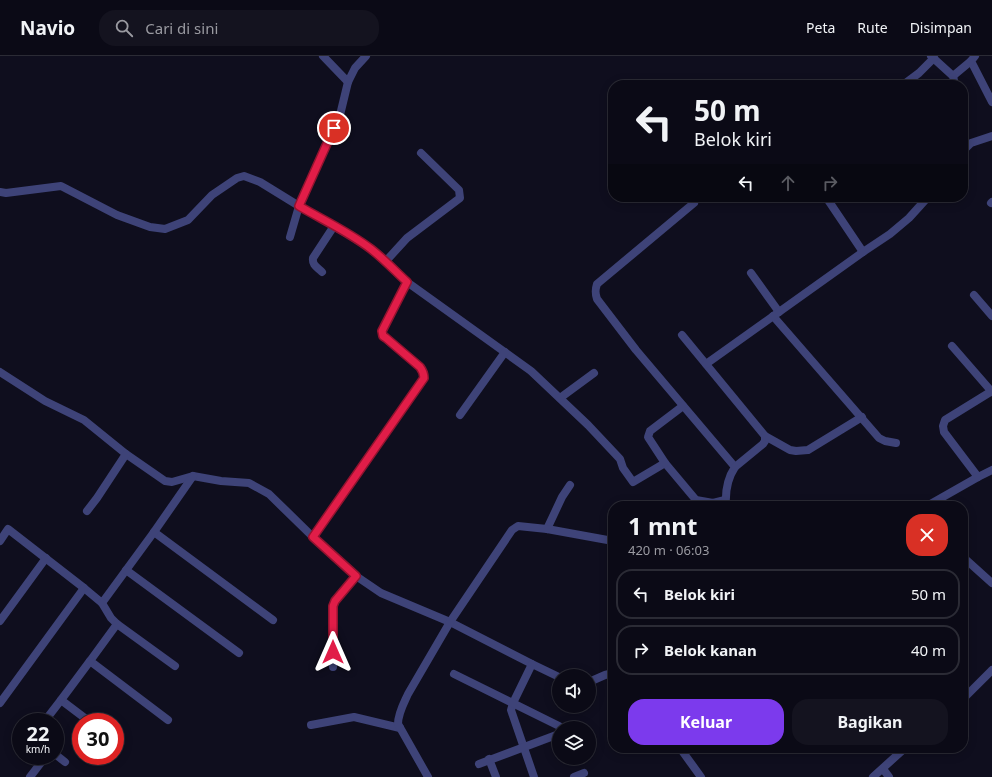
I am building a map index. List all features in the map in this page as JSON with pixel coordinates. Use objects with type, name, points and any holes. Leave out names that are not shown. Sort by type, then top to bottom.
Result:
[{"type":"street","points":[[323,56],[348,82]]},
{"type":"street","points":[[290,237],[299,206],[340,114],[348,82],[355,68],[366,56]]},
{"type":"street","points":[[910,80],[919,73],[933,57],[953,80]]},
{"type":"street","points":[[955,80],[973,58],[992,102]]},
{"type":"street","points":[[968,147],[972,143],[992,136]]},
{"type":"street","points":[[386,261],[407,238],[460,198],[459,190],[421,153]]},
{"type":"street","points":[[0,192],[6,193],[61,186],[118,215],[150,227],[165,229],[188,220],[212,195],[237,178],[244,176],[260,182],[370,248],[386,261],[407,282],[531,371],[588,425],[620,459],[623,468],[633,482],[665,463]]},
{"type":"street","points":[[829,202],[863,252]]},
{"type":"street","points":[[706,364],[890,234],[909,218],[923,202]]},
{"type":"street","points":[[694,203],[597,284],[595,294],[597,299],[636,350],[735,467]]},
{"type":"street","points":[[322,272],[314,265],[313,258],[334,226]]},
{"type":"street","points":[[751,273],[776,314],[879,438],[885,441],[896,442]]},
{"type":"street","points":[[313,537],[424,378],[423,371],[420,367],[382,333],[407,282]]},
{"type":"street","points":[[974,295],[992,316]]},
{"type":"street","points":[[682,335],[765,436],[790,450],[808,450],[862,417]]},
{"type":"street","points":[[952,346],[992,392],[945,420],[943,426],[944,432],[978,478]]},
{"type":"street","points":[[460,415],[505,352]]},
{"type":"street","points":[[0,372],[45,401],[84,420],[126,454],[165,481],[172,482],[193,476],[221,481],[250,483],[269,494],[356,576],[381,593],[450,622],[552,674]]},
{"type":"street","points":[[560,398],[594,374]]},
{"type":"street","points":[[683,406],[650,431],[648,438],[665,463],[696,500],[702,501]]},
{"type":"street","points":[[725,501],[725,494],[730,475],[735,467],[763,444],[765,441],[765,436]]},
{"type":"street","points":[[87,511],[126,454]]},
{"type":"street","points":[[938,501],[992,471]]},
{"type":"street","points":[[102,603],[193,476]]},
{"type":"street","points":[[547,529],[562,497],[570,485]]},
{"type":"street","points":[[428,777],[398,724],[402,706],[450,622],[512,530],[518,526],[547,529],[608,540]]},
{"type":"street","points":[[0,541],[8,529],[102,603],[111,618],[118,624],[175,666]]},
{"type":"street","points":[[154,532],[273,620]]},
{"type":"street","points":[[0,621],[46,558]]},
{"type":"street","points":[[968,562],[992,583]]},
{"type":"street","points":[[126,570],[239,653]]},
{"type":"street","points":[[333,667],[333,606],[335,601],[356,576]]},
{"type":"street","points":[[0,703],[84,588]]},
{"type":"street","points":[[51,713],[118,624]]},
{"type":"street","points":[[90,661],[168,720]]},
{"type":"street","points":[[532,664],[513,703],[511,713],[534,777]]},
{"type":"street","points":[[968,694],[992,670]]},
{"type":"street","points":[[454,674],[552,722]]},
{"type":"street","points":[[596,679],[608,674]]},
{"type":"street","points":[[61,700],[78,713]]},
{"type":"street","points":[[311,725],[354,717],[400,728]]},
{"type":"street","points":[[479,764],[552,737]]},
{"type":"street","points":[[684,753],[701,777]]},
{"type":"street","points":[[873,777],[900,753]]},
{"type":"street","points":[[489,760],[496,777]]},
{"type":"street","points":[[30,777],[39,765]]},
{"type":"street","points":[[883,769],[889,777]]},
{"type":"street","points":[[574,777],[584,773]]},
{"type":"route","points":[[333,652],[333,606],[335,601],[356,576],[313,537],[424,378],[423,371],[420,367],[383,336],[382,333],[407,282],[386,261],[370,248],[299,206],[334,128]]}]
